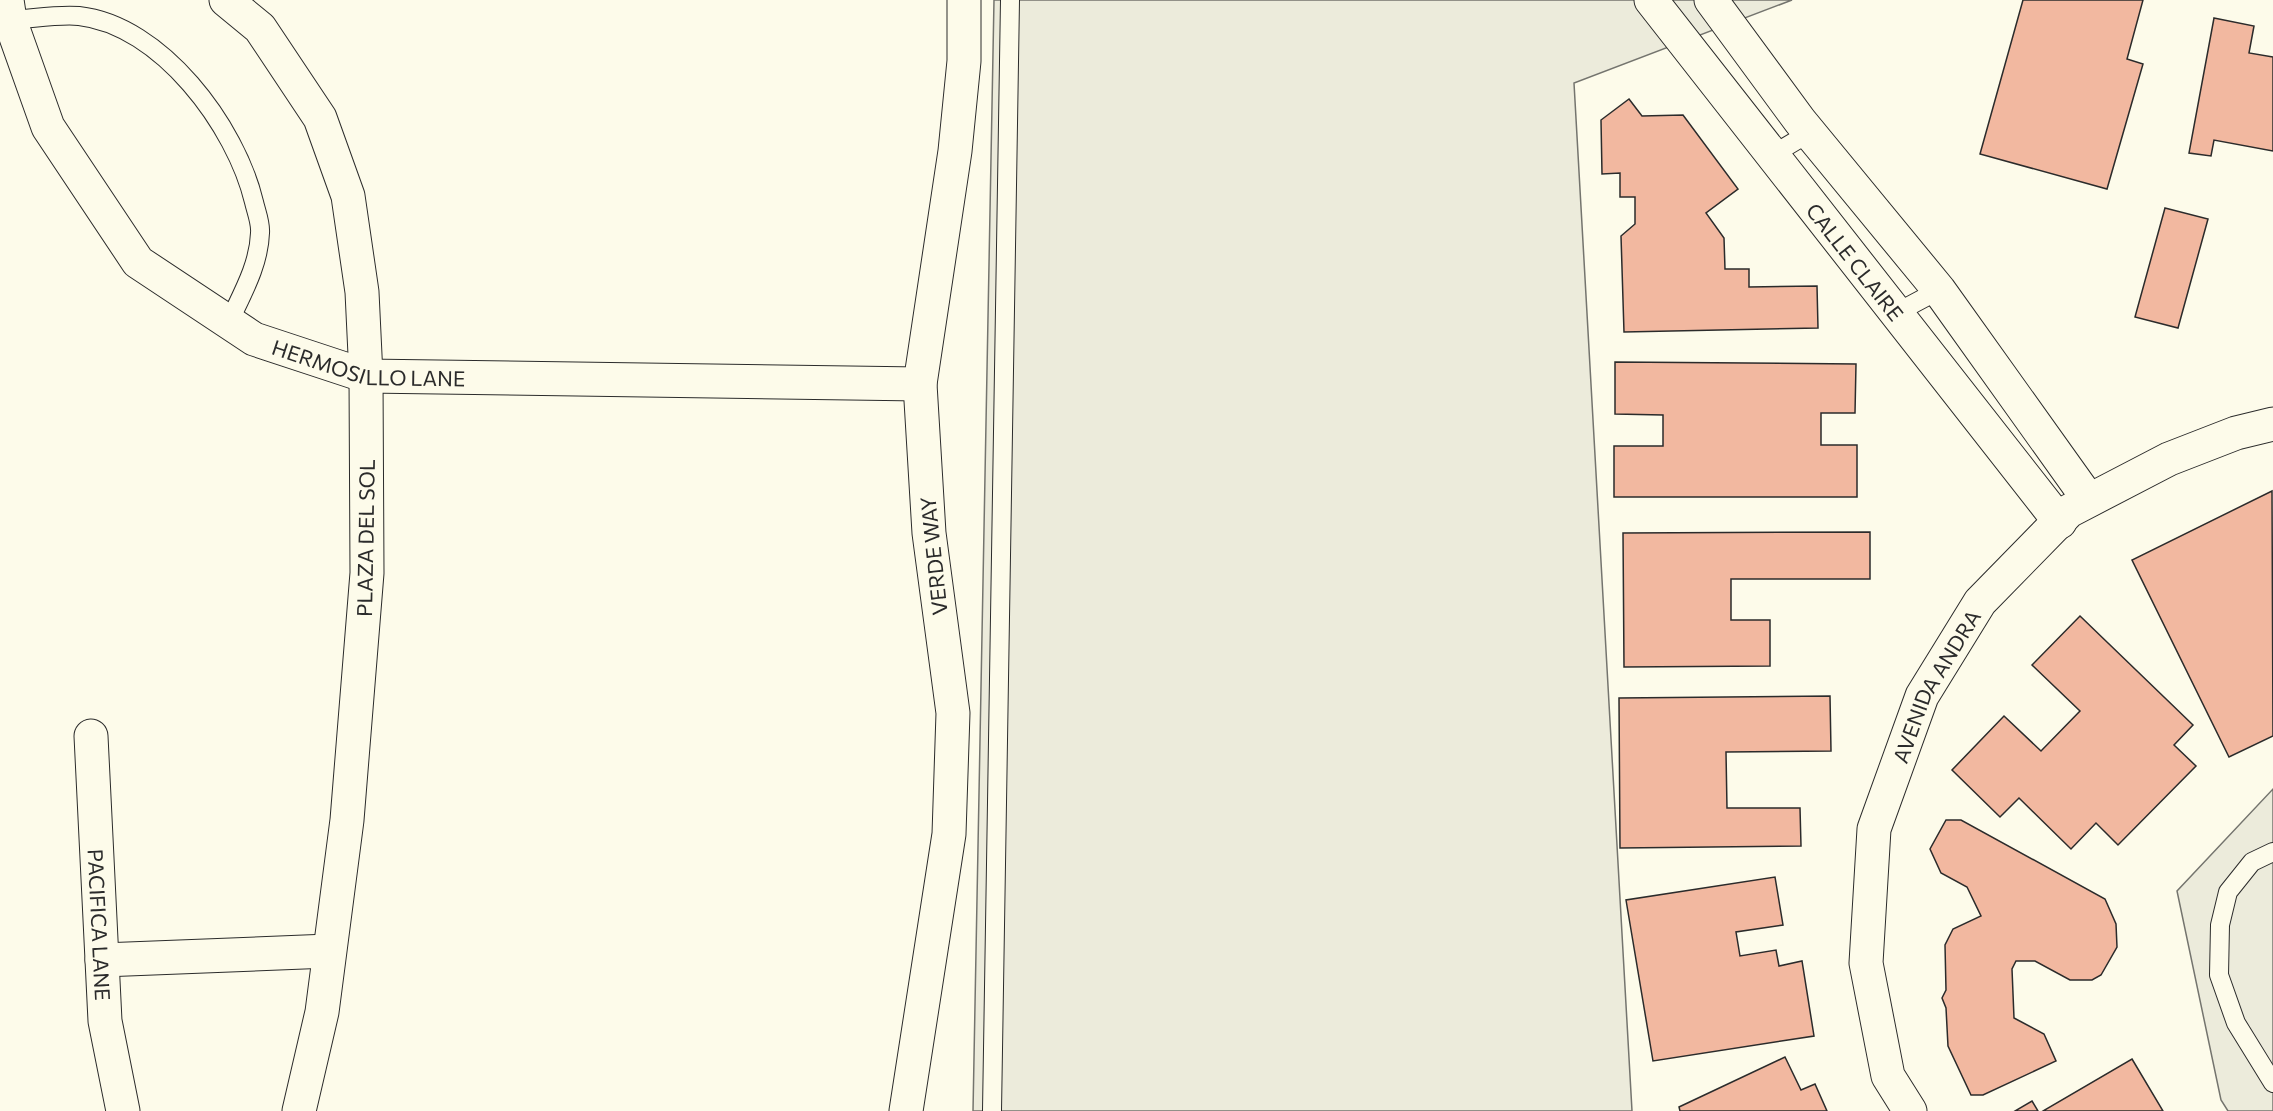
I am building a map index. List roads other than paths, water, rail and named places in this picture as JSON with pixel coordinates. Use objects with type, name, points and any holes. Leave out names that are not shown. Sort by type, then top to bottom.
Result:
[{"type":"street","name":"PLAZA DEL SOL","points":[[226,0],[260,28],[320,118],[348,196],[362,292],[366,376],[367,573],[347,820],[322,1012],[299,1111]]},
{"type":"street","name":"VERDE WAY","points":[[906,1111],[949,834],[953,713],[929,533],[920,384],[955,151],[964,61],[964,0]]},
{"type":"street","name":"CALLE CLAIRE","points":[[1651,0],[2060,522]]},
{"type":"street","points":[[1711,0],[1809,133],[1939,290],[2089,500]]},
{"type":"street","name":"HERMOSILLO LANE","points":[[9,10],[48,127],[138,262],[254,339],[366,376],[920,384]]},
{"type":"street","name":"AVENIDA ANDRA","points":[[1910,1111],[1888,1076],[1866,963],[1874,829],[1922,696],[1980,602],[2069,511],[2169,459],[2236,433],[2273,424]]},
{"type":"street","name":"PACIFICA LANE","points":[[91,736],[105,1021],[123,1111]]},
{"type":"street","points":[[102,960],[330,951]]},
{"type":"lane","points":[[992,1111],[1010,0]]},
{"type":"lane","points":[[9,10],[79,16],[115,26],[151,48],[195,87],[234,145],[251,190],[261,231],[257,258],[229,322]]},
{"type":"lane","points":[[1772,155],[1809,133]]},
{"type":"lane","points":[[1896,313],[1939,290]]},
{"type":"lane","points":[[2273,852],[2252,862],[2228,892],[2220,925],[2219,975],[2236,1023],[2273,1083]]}]
